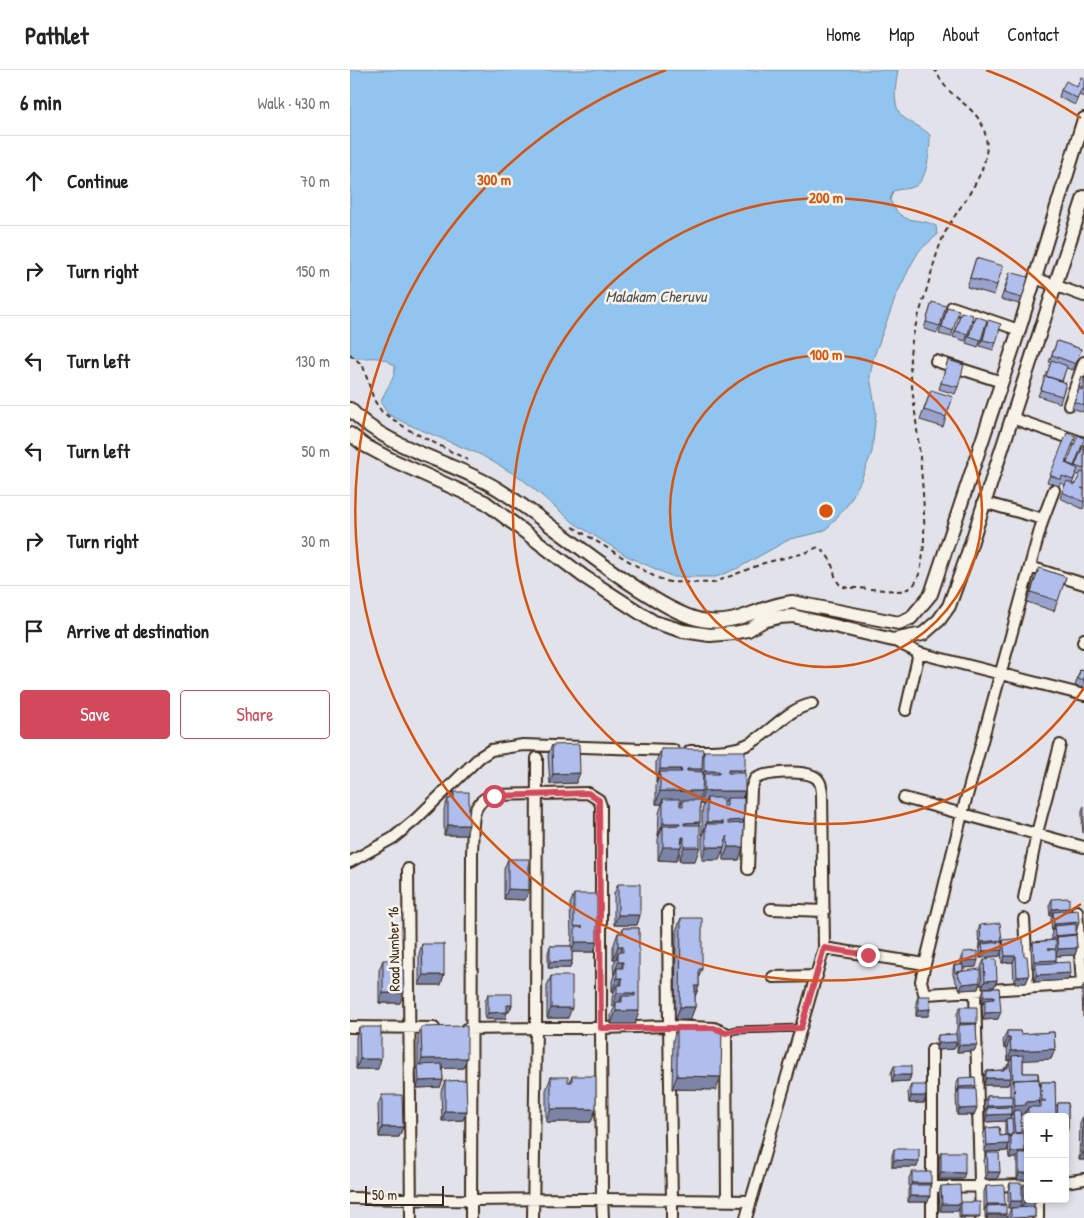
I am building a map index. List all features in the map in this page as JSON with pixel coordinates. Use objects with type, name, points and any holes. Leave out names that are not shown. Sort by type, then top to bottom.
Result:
[{"type":"street","points":[[350,434],[364,445],[390,459],[485,502],[583,576],[654,622],[682,631],[710,635],[720,628],[774,604],[792,602],[899,623],[911,618],[919,611],[931,594],[1019,330],[1084,119]]},
{"type":"street","points":[[893,640],[923,634],[939,620],[949,606],[1084,197]]},
{"type":"street","points":[[1035,278],[1084,296]]},
{"type":"street","points":[[952,307],[1019,330]]},
{"type":"street","points":[[936,361],[1002,382]]},
{"type":"street","points":[[1069,405],[1084,362]]},
{"type":"street","points":[[353,417],[393,440],[456,467],[498,489],[615,574],[661,603],[720,628],[748,630],[763,621],[793,616],[893,640],[919,653],[1084,695]]},
{"type":"street","points":[[1012,418],[1084,443]]},
{"type":"street","points":[[1054,490],[1043,519],[962,814],[925,964],[922,981],[924,993],[975,992],[1083,984],[1077,911]]},
{"type":"street","points":[[983,502],[1043,519]]},
{"type":"street","points":[[1030,567],[1084,584]]},
{"type":"street","points":[[792,602],[793,616]]},
{"type":"street","points":[[906,710],[919,653]]},
{"type":"street","points":[[350,862],[393,838],[415,820],[480,756],[491,750],[523,745],[726,751],[756,740],[791,712],[812,704]]},
{"type":"street","points":[[1024,898],[1036,833],[1060,745]]},
{"type":"street","points":[[533,1218],[537,758]]},
{"type":"street","points":[[746,1218],[824,948],[822,792],[820,783],[814,776],[769,773],[755,779],[751,789],[748,869]]},
{"type":"street","points":[[471,1218],[472,852],[474,814],[478,803],[485,797],[588,793],[599,800],[603,1218]]},
{"type":"street","points":[[904,798],[1084,847]]},
{"type":"street","name":"Road Number 16","points":[[408,869],[411,1218]]},
{"type":"street","points":[[771,909],[824,911]]},
{"type":"street","points":[[668,911],[672,1218]]},
{"type":"street","points":[[1024,919],[1028,988]]},
{"type":"street","points":[[824,948],[925,964]]},
{"type":"street","points":[[773,977],[817,976]]},
{"type":"street","points":[[975,992],[981,1218]]},
{"type":"street","points":[[350,1027],[472,1029],[670,1026],[714,1028],[726,1033],[727,1201]]},
{"type":"street","points":[[932,1050],[932,1218]]},
{"type":"street","points":[[1069,1181],[1084,1179]]},
{"type":"street","points":[[933,1187],[1024,1185]]},
{"type":"street","points":[[350,1198],[471,1200],[602,1198],[751,1201]]},
{"type":"street","points":[[1038,1203],[1038,1218]]},
{"type":"lane","points":[[726,1033],[736,1030],[801,1028]]},
{"type":"path","points":[[572,527],[655,577],[669,582],[714,583],[764,563],[805,554],[818,547],[830,556],[838,583],[842,587],[898,591],[907,590],[914,585],[922,563],[924,545],[920,458],[910,349],[943,238],[984,164],[987,152],[986,138],[975,113],[945,87],[934,70]]},
{"type":"path","points":[[350,354],[363,366],[374,400],[382,412],[409,430],[474,463]]},
{"type":"water","name":"Malakam Cheruvu","points":[[350,70],[898,70],[895,95],[899,112],[903,117],[930,135],[927,164],[922,179],[913,187],[893,191],[890,200],[895,209],[905,218],[936,226],[937,235],[919,251],[896,296],[873,359],[870,377],[876,412],[872,452],[849,503],[827,529],[790,539],[738,568],[716,577],[673,577],[627,556],[574,523],[521,478],[481,455],[388,414],[381,403],[394,376],[395,366],[378,358],[350,357]]},
{"type":"building","points":[[1081,77],[1084,78],[1084,90],[1082,89],[1077,98],[1061,90],[1066,81],[1077,87]]},
{"type":"building","points":[[976,258],[1003,266],[997,285],[970,278]]},
{"type":"building","points":[[1010,272],[1028,277],[1022,298],[1004,293]]},
{"type":"building","points":[[932,302],[946,306],[940,326],[926,322]]},
{"type":"building","points":[[947,307],[959,310],[953,331],[942,327]]},
{"type":"building","points":[[961,312],[973,315],[968,334],[955,331]]},
{"type":"building","points":[[975,316],[987,320],[981,340],[969,336]]},
{"type":"building","points":[[988,320],[1001,324],[996,343],[983,340]]},
{"type":"building","points":[[1057,341],[1081,349],[1076,364],[1052,355]]},
{"type":"building","points":[[948,360],[964,365],[958,387],[941,383]]},
{"type":"building","points":[[1052,360],[1067,366],[1062,381],[1046,376]]},
{"type":"building","points":[[1045,376],[1066,383],[1062,396],[1041,390]]},
{"type":"building","points":[[1082,377],[1084,378],[1084,389],[1079,387]]},
{"type":"building","points":[[1079,389],[1084,390],[1084,405],[1074,402]]},
{"type":"building","points":[[931,390],[953,397],[946,417],[924,410]]},
{"type":"building","points":[[1067,433],[1076,436],[1065,463],[1078,469],[1073,480],[1062,476],[1061,480],[1050,475]]},
{"type":"building","points":[[1078,435],[1084,438],[1084,440],[1074,466],[1067,463]]},
{"type":"building","points":[[1084,444],[1084,469],[1075,466]]},
{"type":"building","points":[[1081,472],[1084,473],[1084,502],[1062,492],[1067,481],[1075,485]]},
{"type":"building","points":[[1039,568],[1066,577],[1058,601],[1031,592]]},
{"type":"building","points":[[1080,670],[1084,671],[1084,681],[1078,679]]},
{"type":"building","points":[[579,744],[580,773],[553,774],[552,745]]},
{"type":"building","points":[[661,749],[703,749],[702,769],[687,769],[687,771],[703,772],[702,791],[660,791],[660,772],[682,772],[681,769],[660,769]]},
{"type":"building","points":[[704,751],[745,751],[745,770],[728,770],[728,773],[745,773],[745,791],[704,791],[704,774],[719,774],[719,771],[704,771]]},
{"type":"building","points":[[454,792],[469,792],[469,825],[448,825],[448,799],[454,798]]},
{"type":"building","points":[[707,798],[723,798],[723,806],[727,806],[727,798],[744,798],[744,820],[728,821],[728,824],[744,823],[743,847],[728,847],[727,836],[724,847],[706,847],[706,824],[723,824],[723,822],[707,822]]},
{"type":"building","points":[[663,799],[680,799],[680,806],[683,806],[683,800],[700,800],[700,822],[684,823],[684,825],[700,825],[700,847],[684,847],[684,837],[682,837],[681,847],[663,847],[663,826],[680,825],[680,823],[663,823]]},
{"type":"building","points":[[508,859],[529,859],[529,890],[508,889]]},
{"type":"building","points":[[618,884],[640,884],[640,915],[618,915]]},
{"type":"building","points":[[574,894],[597,894],[597,942],[575,942],[575,927],[583,927],[574,926]]},
{"type":"building","points":[[1069,898],[1069,908],[1052,909],[1052,899]]},
{"type":"building","points":[[1078,910],[1079,922],[1054,924],[1053,912]]},
{"type":"building","points":[[681,918],[702,918],[702,969],[699,969],[699,986],[695,986],[695,1007],[680,1007]]},
{"type":"building","points":[[1000,923],[1002,940],[981,942],[980,925]]},
{"type":"building","points":[[1076,924],[1076,934],[1055,936],[1054,926]]},
{"type":"building","points":[[623,928],[639,928],[639,1011],[616,1011],[616,1002],[622,1002],[622,996],[635,996],[635,993],[617,993],[617,985],[622,985],[622,978],[617,978],[617,968],[623,968],[623,962],[618,962],[618,952],[623,952],[623,946],[618,946],[618,933],[623,933]]},
{"type":"building","points":[[1076,935],[1077,948],[1058,949],[1057,937]]},
{"type":"building","points":[[1023,938],[1024,956],[1027,956],[1029,976],[1017,977],[1016,956],[1005,956],[1003,940]]},
{"type":"building","points":[[1056,940],[1056,949],[1048,949],[1056,950],[1056,960],[1034,961],[1033,942]]},
{"type":"building","points":[[1002,942],[1002,950],[983,951],[982,944]]},
{"type":"building","points":[[422,944],[444,944],[444,975],[423,975]]},
{"type":"building","points":[[550,946],[572,946],[572,961],[550,962]]},
{"type":"building","points":[[978,951],[978,960],[963,961],[963,952]]},
{"type":"building","points":[[996,959],[997,980],[985,981],[984,960]]},
{"type":"building","points":[[383,960],[403,960],[404,993],[383,993]]},
{"type":"building","points":[[1070,962],[1071,973],[1036,975],[1036,964]]},
{"type":"building","points":[[954,965],[963,965],[963,971],[955,973]]},
{"type":"building","points":[[980,969],[980,982],[963,984],[956,972]]},
{"type":"building","points":[[551,976],[572,976],[572,1008],[551,1008]]},
{"type":"building","points":[[984,988],[999,988],[1001,1012],[985,1013],[985,1000],[994,999],[994,996],[984,996]]},
{"type":"building","points":[[488,994],[512,994],[512,1005],[507,1005],[507,1012],[488,1013]]},
{"type":"building","points":[[918,996],[930,996],[930,1009],[918,1010]]},
{"type":"building","points":[[960,1007],[977,1007],[977,1023],[960,1023]]},
{"type":"building","points":[[976,1024],[977,1045],[959,1045],[959,1025]]},
{"type":"building","points":[[467,1026],[467,1058],[422,1059],[421,1027]]},
{"type":"building","points":[[359,1027],[381,1027],[381,1059],[360,1059]]},
{"type":"building","points":[[677,1027],[722,1028],[721,1077],[677,1076]]},
{"type":"building","points":[[1007,1031],[1020,1031],[1021,1034],[1054,1032],[1055,1049],[1011,1051],[1010,1038],[1007,1038]]},
{"type":"building","points":[[956,1034],[957,1042],[938,1043],[938,1035]]},
{"type":"building","points":[[1023,1055],[1023,1073],[1038,1073],[1038,1079],[1014,1080],[1013,1083],[1012,1056]]},
{"type":"building","points":[[442,1064],[443,1080],[419,1081],[418,1065]]},
{"type":"building","points":[[1008,1064],[1010,1064],[1011,1078],[986,1078],[986,1071],[1004,1070],[1004,1068],[1008,1068]]},
{"type":"building","points":[[894,1066],[911,1066],[911,1075],[894,1075]]},
{"type":"building","points":[[572,1076],[596,1076],[596,1109],[551,1109],[551,1077],[568,1077],[568,1082],[572,1082]]},
{"type":"building","points":[[975,1077],[976,1086],[959,1087],[959,1078]]},
{"type":"building","points":[[1039,1079],[1040,1101],[1026,1102],[1026,1105],[1015,1106],[1014,1080]]},
{"type":"building","points":[[466,1080],[467,1111],[445,1111],[445,1081]]},
{"type":"building","points":[[1041,1082],[1055,1082],[1056,1113],[1028,1113],[1028,1107],[1041,1107],[1041,1101],[1046,1101],[1042,1100]]},
{"type":"building","points":[[911,1085],[926,1085],[926,1096],[911,1096]]},
{"type":"building","points":[[959,1089],[976,1089],[977,1108],[959,1109]]},
{"type":"building","points":[[382,1095],[402,1095],[403,1127],[382,1127]]},
{"type":"building","points":[[987,1096],[1013,1096],[1013,1105],[987,1106]]},
{"type":"building","points":[[1058,1103],[1068,1103],[1068,1113],[1057,1113]]},
{"type":"building","points":[[1011,1107],[1011,1114],[987,1115],[987,1108]]},
{"type":"building","points":[[1020,1110],[1022,1132],[1015,1133],[1013,1111]]},
{"type":"building","points":[[1083,1116],[1084,1153],[1082,1153]]},
{"type":"building","points":[[1012,1118],[1013,1134],[1009,1137],[1007,1135],[1006,1119]]},
{"type":"building","points":[[999,1127],[1000,1136],[1009,1135],[1009,1144],[987,1145],[986,1128]]},
{"type":"building","points":[[1024,1133],[1024,1151],[1011,1152],[1011,1134]]},
{"type":"building","points":[[894,1149],[919,1149],[919,1161],[894,1160]]},
{"type":"building","points":[[941,1152],[965,1152],[965,1173],[941,1172]]},
{"type":"building","points":[[987,1153],[999,1153],[1000,1172],[988,1172]]},
{"type":"building","points":[[1019,1153],[1024,1153],[1024,1173],[1019,1173]]},
{"type":"building","points":[[912,1172],[931,1172],[931,1183],[912,1183]]},
{"type":"building","points":[[1010,1183],[1022,1183],[1022,1201],[1011,1201]]},
{"type":"building","points":[[910,1185],[930,1185],[930,1196],[910,1196]]},
{"type":"building","points":[[960,1185],[961,1204],[942,1204],[941,1186]]},
{"type":"building","points":[[1004,1185],[1005,1204],[987,1204],[986,1186]]},
{"type":"building","points":[[961,1202],[980,1202],[980,1216],[961,1216]]},
{"type":"building","points":[[1006,1205],[1006,1214],[987,1214],[987,1206]]},
{"type":"building","points":[[1035,1207],[1035,1217],[1011,1218],[1011,1208]]},
{"type":"building","points":[[987,1216],[1007,1216],[1007,1218],[987,1218]]},
{"type":"route","points":[[494,796],[588,793],[599,800],[601,806],[601,1028],[670,1026],[714,1028],[723,1030],[726,1033],[736,1030],[801,1028],[824,948],[868,955]]}]
